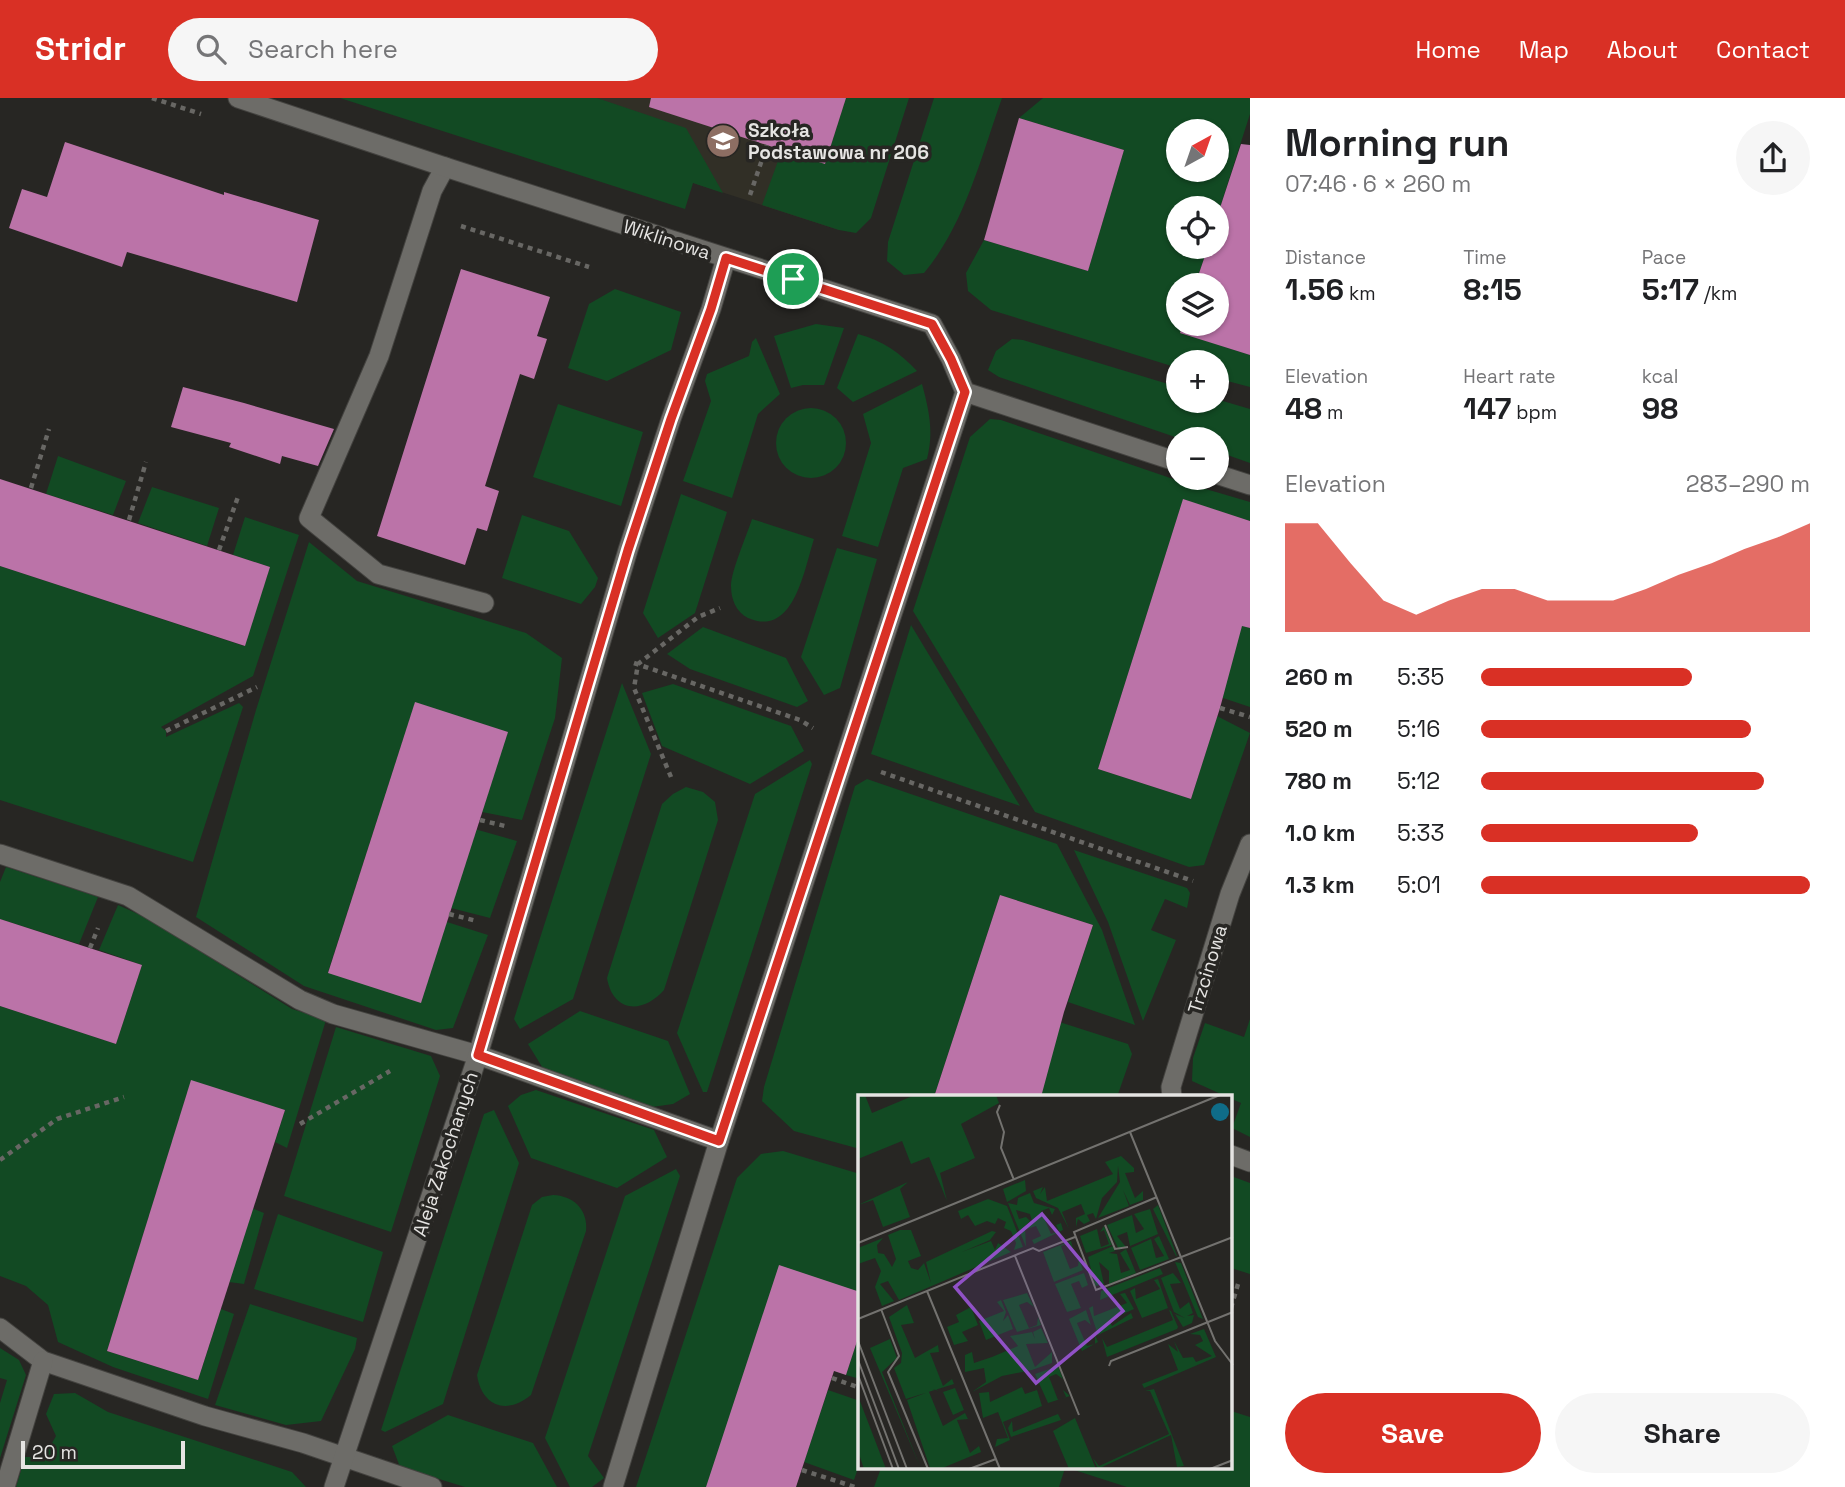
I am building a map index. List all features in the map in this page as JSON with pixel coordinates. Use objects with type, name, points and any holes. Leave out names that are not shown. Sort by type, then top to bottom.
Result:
[{"type":"street","name":"Wiklinowa","points":[[238,98],[932,324],[965,392]]},
{"type":"street","points":[[445,167],[432,191],[379,356],[309,518],[378,574],[484,603]]},
{"type":"street","name":"Aleja Zakochanych","points":[[334,1487],[478,1055],[628,550],[726,258]]},
{"type":"street","points":[[613,1487],[719,1141],[965,392],[1166,458]]},
{"type":"street","points":[[1229,478],[1250,485]]},
{"type":"street","name":"Trzcinowa","points":[[1172,1095],[1171,1087],[1230,894],[1250,844]]},
{"type":"street","points":[[0,854],[128,896],[300,1000],[333,1014],[478,1055],[719,1141]]},
{"type":"street","points":[[1232,1155],[1250,1162]]},
{"type":"street","points":[[0,1328],[43,1361],[205,1416],[303,1443],[432,1487]]},
{"type":"street","points":[[5,1487],[43,1361]]},
{"type":"path","points":[[750,195],[767,145]]},
{"type":"path","points":[[31,488],[49,429]]},
{"type":"path","points":[[129,520],[146,462]]},
{"type":"path","points":[[219,550],[239,494]]},
{"type":"path","points":[[671,777],[634,688],[638,664],[698,617],[719,608]]},
{"type":"path","points":[[598,649],[800,720],[847,746],[868,767],[1230,894]]},
{"type":"path","points":[[166,730],[257,687]]},
{"type":"path","points":[[1220,708],[1250,717]]},
{"type":"path","points":[[300,1124],[436,1044]]},
{"type":"path","points":[[0,1160],[57,1119],[124,1097]]},
{"type":"path","points":[[1232,1305],[1238,1284]]},
{"type":"path","points":[[832,1378],[858,1387]]},
{"type":"path","points":[[802,1470],[855,1487]]},
{"type":"shaded area","name":"Szkoła Podstawowa nr 206","points":[[430,98],[897,98],[839,230]]},
{"type":"green space","points":[[340,98],[597,98],[686,128],[723,193],[693,183],[685,209]]},
{"type":"green space","points":[[846,98],[909,98],[871,218],[856,233],[762,205],[782,150],[825,164]]},
{"type":"green space","points":[[934,98],[1002,98],[970,189],[951,233],[924,273],[904,275],[887,261],[888,242]]},
{"type":"green space","points":[[1043,98],[1250,98],[1250,114],[1229,179],[1229,119],[1166,119],[1166,182],[1228,182],[1224,196],[1166,196],[1166,259],[1204,259],[1199,273],[1166,273],[1166,336],[1190,336],[1250,355],[1250,387],[1229,381],[1229,350],[1166,350],[1166,364],[991,310],[968,291],[966,273],[984,240],[1088,271],[1124,150],[1019,118]]},
{"type":"green space","points":[[615,289],[681,312],[671,350],[607,381],[568,368],[589,304]]},
{"type":"green space","points":[[816,324],[844,328],[824,385],[791,388],[774,336]]},
{"type":"green space","points":[[858,334],[890,348],[917,371],[853,402],[837,388]]},
{"type":"green space","points":[[756,338],[780,394],[758,414],[732,498],[683,481],[711,401],[705,381],[707,374],[749,356],[752,342]]},
{"type":"green space","points":[[1012,339],[1023,340],[1166,383],[1166,413],[1229,413],[1229,403],[1250,409],[1250,463],[1229,456],[1229,427],[1166,427],[1166,434],[999,377],[988,370],[996,351]]},
{"type":"green space","points":[[922,384],[930,421],[927,459],[903,468],[878,547],[842,536],[871,443],[863,414]]},
{"type":"green space","points":[[558,404],[643,432],[621,506],[533,477]]},
{"type":"green space","points":[[811,408],[836,418],[846,443],[836,468],[811,478],[786,468],[776,443],[786,418]]},
{"type":"green space","points":[[990,419],[1001,420],[1166,477],[1166,490],[1209,490],[1250,502],[1250,521],[1183,500],[1098,769],[1191,799],[1217,716],[1250,733],[1204,865],[1189,867],[1035,812],[913,611],[970,437]]},
{"type":"green space","points":[[58,456],[126,481],[113,515],[46,494]]},
{"type":"green space","points":[[152,487],[219,508],[207,546],[138,523]]},
{"type":"green space","points":[[681,494],[727,512],[695,613],[658,638],[643,613]]},
{"type":"green space","points":[[522,515],[569,531],[598,578],[595,587],[581,604],[502,578]]},
{"type":"green space","points":[[245,517],[299,535],[253,676],[161,727],[166,731],[166,737],[239,703],[243,707],[193,862],[0,800],[0,566],[244,646],[270,567],[233,555]]},
{"type":"green space","points":[[752,519],[814,539],[794,598],[776,618],[764,622],[748,618],[740,612],[731,591],[734,571]]},
{"type":"green space","points":[[309,542],[357,581],[526,633],[562,658],[555,718],[522,820],[482,812],[507,732],[415,703],[328,972],[447,922],[488,935],[453,1028],[436,1030],[304,986],[196,917],[256,710]]},
{"type":"green space","points":[[837,548],[877,559],[840,688],[824,695],[801,657]]},
{"type":"green space","points":[[1234,623],[1250,628],[1250,707],[1211,694]]},
{"type":"green space","points":[[911,625],[1020,806],[871,754]]},
{"type":"green space","points":[[703,627],[786,658],[808,701],[797,707],[690,669],[667,654]]},
{"type":"green space","points":[[622,683],[651,754],[573,999],[520,1029],[514,1019]]},
{"type":"green space","points":[[673,684],[791,726],[804,751],[750,784],[662,746],[642,693]]},
{"type":"green space","points":[[810,760],[812,764],[707,1092],[703,1092],[677,1033],[755,794]]},
{"type":"green space","points":[[867,779],[1057,844],[1102,930],[1135,1025],[1068,1002],[1093,925],[1000,895],[935,1095],[858,1095],[858,1148],[794,1131],[762,1101],[764,1087],[855,786]]},
{"type":"green space","points":[[686,787],[703,792],[715,802],[718,820],[664,990],[656,998],[638,1006],[622,1004],[610,990],[607,978],[662,804]]},
{"type":"green space","points":[[464,826],[517,841],[490,918],[451,908]]},
{"type":"green space","points":[[1074,850],[1187,888],[1190,893],[1187,908],[1165,899],[1151,930],[1176,940],[1143,1021],[1108,922]]},
{"type":"green space","points":[[6,867],[98,897],[79,944],[0,919],[0,882]]},
{"type":"green space","points":[[118,905],[147,918],[292,1009],[326,1020],[287,1148],[275,1142],[285,1110],[191,1081],[107,1351],[198,1380],[221,1309],[234,1314],[208,1399],[113,1367],[58,1342],[48,1305],[26,1286],[0,1276],[0,1006],[116,1044],[142,965],[99,950]]},
{"type":"green space","points":[[580,1011],[668,1041],[690,1094],[673,1104],[652,1107],[544,1070],[528,1044]]},
{"type":"green space","points":[[1047,1018],[1128,1044],[1132,1054],[1118,1095],[1035,1095]]},
{"type":"green space","points":[[1250,1019],[1250,1137],[1232,1128],[1241,1103],[1232,1099],[1232,1095],[1223,1095],[1192,1081],[1193,1058],[1205,1023],[1244,1037]]},
{"type":"green space","points":[[336,1027],[431,1056],[440,1076],[391,1232],[284,1196]]},
{"type":"green space","points":[[536,1090],[654,1130],[667,1157],[617,1188],[531,1158],[508,1106],[521,1095]]},
{"type":"green space","points":[[494,1110],[519,1163],[443,1404],[385,1432],[381,1430],[484,1114]]},
{"type":"green space","points":[[783,1151],[858,1173],[858,1295],[706,1487],[636,1487],[737,1178],[761,1154]]},
{"type":"green space","points":[[676,1169],[680,1176],[588,1456],[604,1478],[592,1487],[570,1487],[545,1438],[625,1196]]},
{"type":"green space","points":[[1232,1176],[1250,1183],[1250,1274],[1232,1268]]},
{"type":"green space","points":[[553,1195],[567,1198],[578,1205],[585,1217],[586,1231],[531,1395],[513,1405],[505,1406],[490,1401],[480,1386],[477,1375],[532,1205],[542,1197]]},
{"type":"green space","points":[[242,1204],[264,1213],[244,1284],[229,1282]]},
{"type":"green space","points":[[278,1214],[383,1252],[363,1322],[254,1289]]},
{"type":"green space","points":[[250,1304],[357,1338],[355,1349],[321,1421],[286,1425],[215,1405]]},
{"type":"green space","points":[[858,1338],[858,1378],[846,1375]]},
{"type":"green space","points":[[0,1348],[19,1360],[26,1375],[0,1458],[0,1403],[7,1380],[0,1378]]},
{"type":"green space","points":[[828,1390],[858,1400],[858,1468],[854,1480],[804,1462]]},
{"type":"green space","points":[[75,1393],[108,1412],[292,1472],[306,1487],[16,1487],[25,1457],[44,1457],[56,1436],[46,1414],[54,1394]]},
{"type":"green space","points":[[1232,1411],[1250,1417],[1250,1487],[1127,1487],[1074,1470],[1232,1470]]},
{"type":"green space","points":[[448,1415],[533,1443],[557,1487],[465,1487],[400,1467],[392,1446]]},
{"type":"green space","points":[[880,1470],[1064,1470],[1059,1487],[874,1487]]},
{"type":"building","points":[[651,98],[846,98],[825,164],[649,107]]},
{"type":"building","points":[[1019,118],[1124,150],[1088,271],[984,240]]},
{"type":"building","points":[[65,142],[224,195],[224,192],[319,220],[297,302],[127,252],[122,267],[9,228],[22,189],[47,197]]},
{"type":"building","points":[[1241,144],[1250,145],[1250,355],[1190,336],[1229,336],[1229,273],[1199,273],[1204,259],[1229,259],[1229,196],[1224,196]]},
{"type":"building","points":[[461,269],[550,297],[537,336],[547,339],[534,379],[520,374],[485,486],[499,491],[487,531],[477,528],[465,565],[377,536]]},
{"type":"building","points":[[183,387],[334,429],[318,466],[282,456],[280,464],[229,447],[231,443],[171,427]]},
{"type":"building","points":[[0,479],[270,567],[245,646],[0,566]]},
{"type":"building","points":[[1183,499],[1250,521],[1250,628],[1242,626],[1191,799],[1098,769]]},
{"type":"building","points":[[415,702],[508,732],[421,1003],[328,973]]},
{"type":"building","points":[[1000,895],[1093,925],[1064,1012],[1042,1095],[935,1095]]},
{"type":"building","points":[[0,919],[142,965],[116,1044],[0,1006]]},
{"type":"building","points":[[191,1080],[285,1110],[198,1380],[107,1351]]},
{"type":"building","points":[[779,1265],[858,1291],[858,1338],[846,1375],[834,1371],[796,1487],[706,1487]]},
{"type":"place","name":"Szkoła Podstawowa nr 206","points":[[723,141]]},
{"type":"route","points":[[726,258],[793,279],[932,324],[965,392],[719,1141],[478,1055],[628,550],[726,258]]}]
